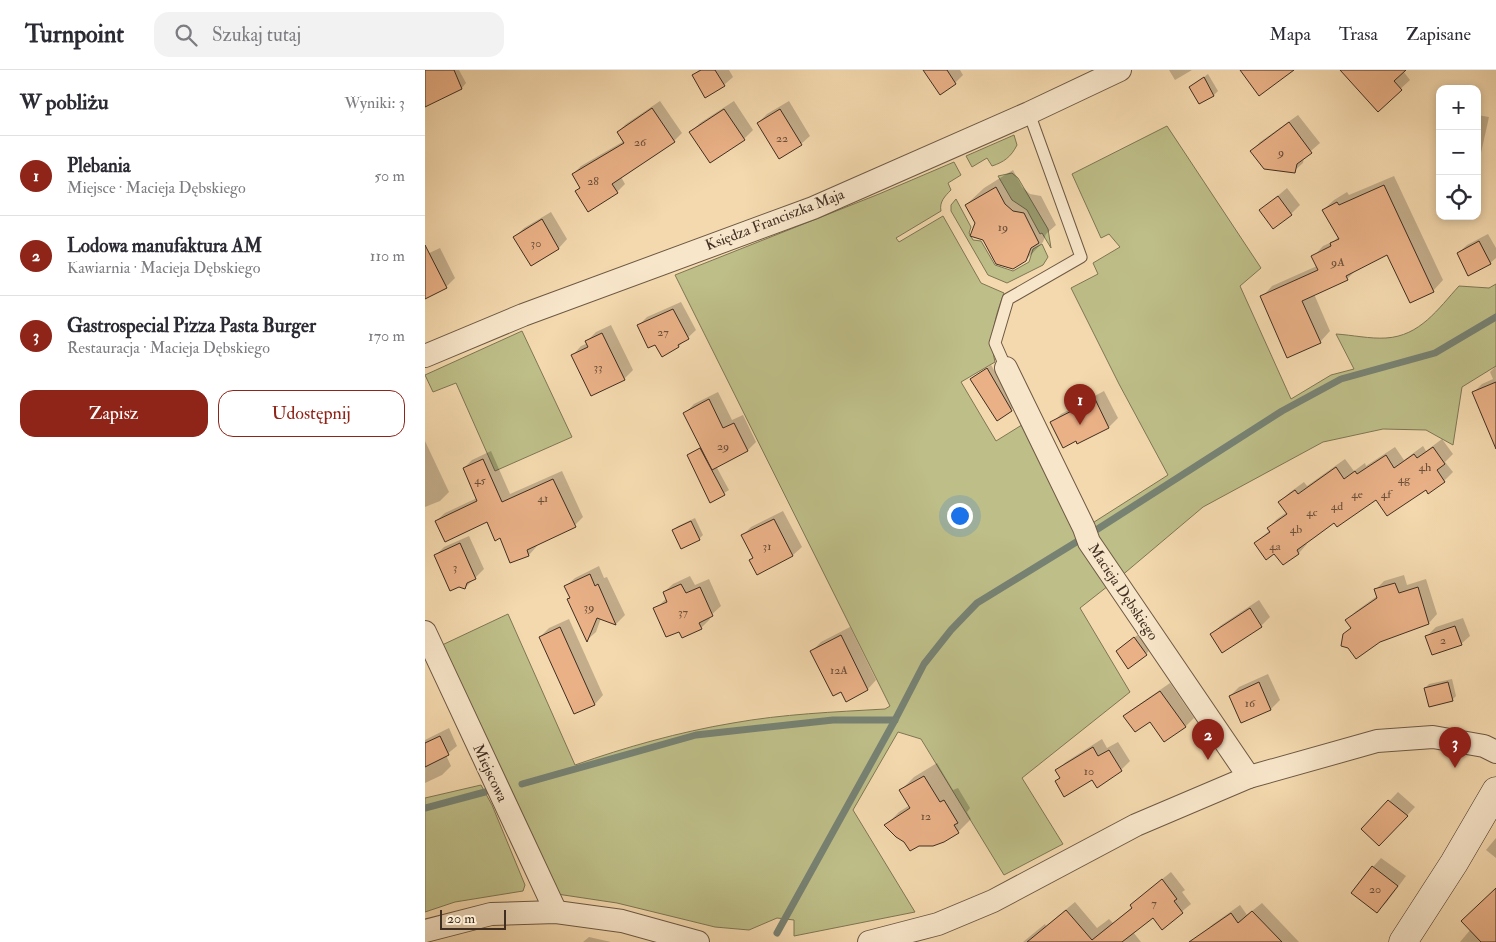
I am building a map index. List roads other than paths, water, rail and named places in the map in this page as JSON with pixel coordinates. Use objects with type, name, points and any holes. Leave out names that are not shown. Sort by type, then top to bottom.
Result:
[{"type":"street","name":"Księdza Franciszka Maja","points":[[425,356],[523,314],[813,208],[1029,113],[1120,70]]},
{"type":"street","name":"Macieja Dębskiego","points":[[1006,368],[1084,528],[1089,542],[1249,778]]},
{"type":"street","name":"Miejscowa","points":[[425,632],[556,912]]},
{"type":"street","points":[[869,942],[938,924],[993,901],[1136,825],[1249,778],[1377,741],[1433,737],[1484,746],[1496,752]]},
{"type":"street","points":[[1403,942],[1454,863],[1496,791]]},
{"type":"street","points":[[425,931],[491,914],[556,912],[622,921],[697,942]]},
{"type":"lane","points":[[1006,368],[995,344],[1008,299],[1081,257],[1029,113]]},
{"type":"waterway","points":[[1093,532],[1282,411],[1341,379],[1435,353],[1496,317]]},
{"type":"waterway","points":[[777,933],[924,664],[951,630],[977,603],[1078,541]]},
{"type":"waterway","points":[[522,784],[696,735],[833,720],[895,720]]},
{"type":"waterway","points":[[425,808],[485,792]]},
{"type":"place","name":"Plebania","points":[[1080,425]]},
{"type":"place","name":"Lodowa manufaktura AM","points":[[1208,760]]},
{"type":"place","name":"Gastrospecial Pizza Pasta Burger","points":[[1455,768]]}]
